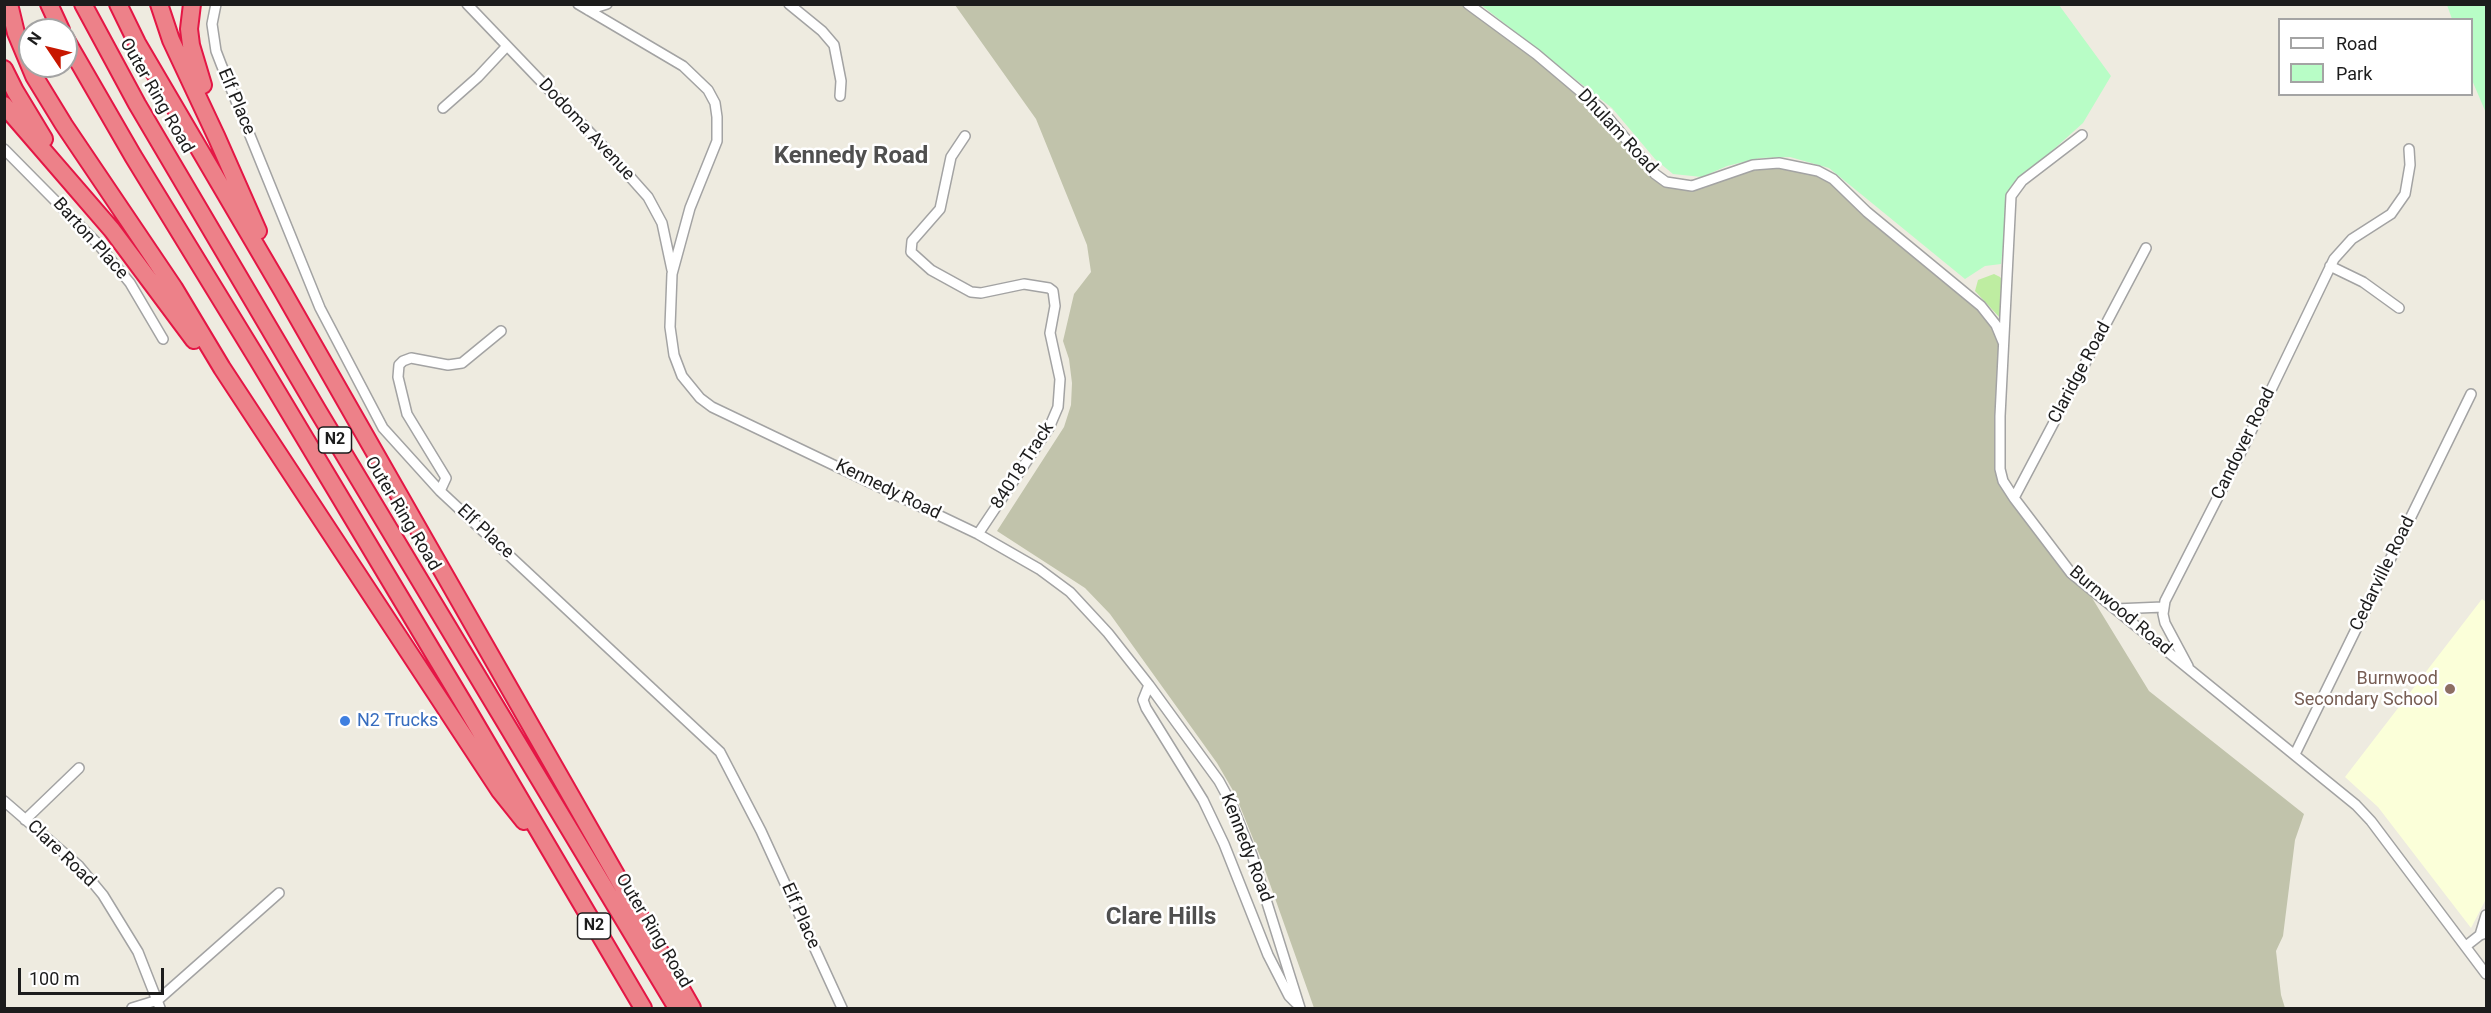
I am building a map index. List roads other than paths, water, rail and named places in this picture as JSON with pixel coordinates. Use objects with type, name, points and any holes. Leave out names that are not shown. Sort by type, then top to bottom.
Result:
[{"type":"highway","points":[[9,4],[16,33],[34,76],[64,126],[174,288],[222,368],[511,808],[545,843]]},
{"type":"highway","points":[[49,4],[55,18]]},
{"type":"highway","name":"Outer Ring Road","points":[[83,4],[137,104],[324,421],[677,1008]]},
{"type":"highway","points":[[118,4],[137,43],[282,290],[692,1008]]},
{"type":"highway","points":[[159,4],[171,40],[245,201],[282,290]]},
{"type":"highway","points":[[192,4],[189,29],[193,56],[242,187],[245,201]]},
{"type":"highway","name":"N2","points":[[78,61],[133,156],[464,704],[643,1008]]},
{"type":"highway","points":[[4,69],[60,169]]},
{"type":"highway","points":[[4,105],[112,230],[203,351],[222,368]]},
{"type":"street","name":"Elf Place","points":[[216,4],[212,24],[216,51],[221,64],[320,308],[383,428],[440,491],[720,752],[761,831],[842,1008]]},
{"type":"street","name":"Dodoma Avenue","points":[[467,4],[599,142],[648,197],[662,223],[672,274]]},
{"type":"street","name":"Kennedy Road","points":[[579,4],[683,66],[708,90],[715,103],[717,141],[690,208],[672,274],[670,327],[674,355],[682,376],[700,398],[735,419],[780,438],[978,534],[1040,570],[1070,592],[1149,685],[1219,781],[1232,805],[1252,855],[1299,1007]]},
{"type":"street","points":[[588,10],[606,4]]},
{"type":"street","points":[[789,4],[822,31],[834,45],[841,81],[840,96]]},
{"type":"street","name":"Dhulam Road","points":[[1468,4],[1536,54],[1600,108],[1650,168],[1666,182],[1692,186],[1753,165],[1779,163],[1818,171],[1833,179],[1867,212],[1981,306],[1996,325],[2004,345]]},
{"type":"street","points":[[443,108],[478,77],[507,46]]},
{"type":"street","name":"Burnwood Road","points":[[2082,135],[2022,181],[2011,196],[2000,469],[2003,481],[2071,573],[2348,797],[2371,821],[2487,974]]},
{"type":"street","name":"84018 Track","points":[[965,136],[951,157],[940,209],[912,241],[911,252],[931,270],[971,292],[981,293],[1024,284],[1049,288],[1053,291],[1055,306],[1050,333],[1060,379],[1058,407],[1049,429],[978,534]]},
{"type":"street","name":"Barton Place","points":[[4,149],[105,251],[136,292],[163,339]]},
{"type":"street","name":"Candover Road","points":[[2163,607],[2245,444],[2330,266],[2345,244],[2391,214],[2402,200],[2408,184],[2409,149]]},
{"type":"street","name":"Claridge Road","points":[[2014,498],[2146,248]]},
{"type":"street","points":[[2330,266],[2363,282],[2399,308]]},
{"type":"street","points":[[440,491],[446,478],[407,414],[398,377],[399,365],[411,358],[448,365],[462,363],[501,331]]},
{"type":"street","name":"Cedarville Road","points":[[2295,754],[2471,394]]},
{"type":"street","points":[[2115,609],[2163,607],[2165,623],[2189,668]]},
{"type":"street","points":[[1149,685],[1143,700],[1146,708],[1203,800],[1224,844],[1268,955],[1288,996],[1299,1007]]},
{"type":"street","points":[[25,820],[79,768]]},
{"type":"street","name":"Clare Road","points":[[4,801],[79,866],[103,895],[138,952],[159,1004]]},
{"type":"street","points":[[132,1008],[159,1004],[279,893]]},
{"type":"street","points":[[2466,946],[2483,934],[2487,915]]},
{"type":"place","name":"Burnwood Secondary School","points":[[2450,689]]},
{"type":"place","name":"N2 Trucks","points":[[345,721]]},
{"type":"district","name":"Kennedy Road","points":[[851,157]]},
{"type":"district","name":"Clare Hills","points":[[1161,918]]}]
